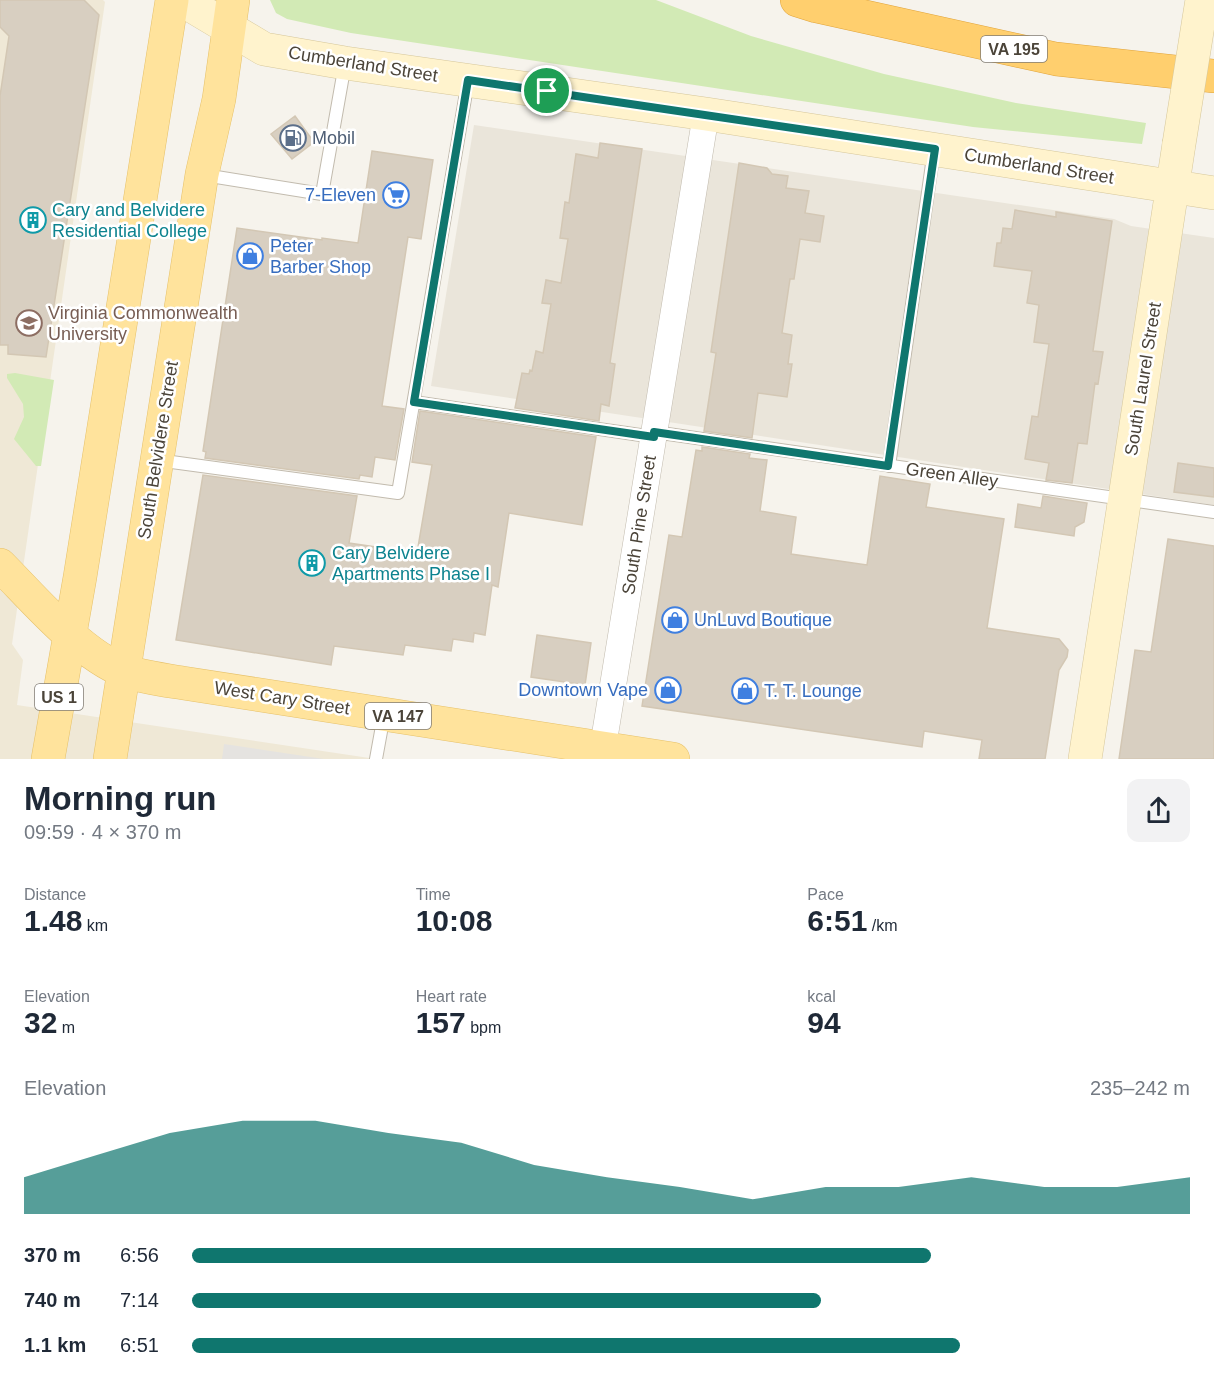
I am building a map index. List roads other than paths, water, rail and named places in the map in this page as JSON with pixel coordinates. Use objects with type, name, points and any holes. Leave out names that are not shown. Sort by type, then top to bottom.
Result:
[{"type":"highway","name":"VA 195","points":[[797,0],[1056,59],[1214,76]]},
{"type":"main road","name":"US 1","points":[[48,759],[172,0]]},
{"type":"main road","name":"Cumberland Street","points":[[182,0],[231,14],[264,49],[345,63],[706,114],[1214,193]]},
{"type":"main road","name":"South Laurel Street","points":[[1085,759],[1202,0]]},
{"type":"main road","name":"South Belvidere Street","points":[[110,759],[202,174],[219,99],[231,14]]},
{"type":"main road","name":"West Cary Street","points":[[0,565],[70,634],[98,656],[123,670],[165,680],[384,714],[602,754],[674,759]]},
{"type":"street","name":"South Pine Street","points":[[602,754],[706,114]]},
{"type":"lane","points":[[202,174],[322,195],[345,63]]},
{"type":"lane","points":[[156,460],[398,493],[468,80]]},
{"type":"lane","points":[[888,466],[935,149]]},
{"type":"lane","name":"Green Alley","points":[[414,402],[1214,513]]},
{"type":"lane","points":[[376,759],[384,714]]},
{"type":"place","name":"Mobil","points":[[293,138]]},
{"type":"place","name":"7-Eleven","points":[[396,195]]},
{"type":"place","name":"Cary and Belvidere Residential College","points":[[33,220]]},
{"type":"place","name":"Peter Barber Shop","points":[[250,256]]},
{"type":"place","name":"Virginia Commonwealth University","points":[[29,323]]},
{"type":"place","name":"Cary Belvidere Apartments Phase I","points":[[312,563]]},
{"type":"place","name":"UnLuvd Boutique","points":[[675,620]]},
{"type":"place","name":"Downtown Vape","points":[[668,690]]},
{"type":"place","name":"T. T. Lounge","points":[[745,691]]}]
